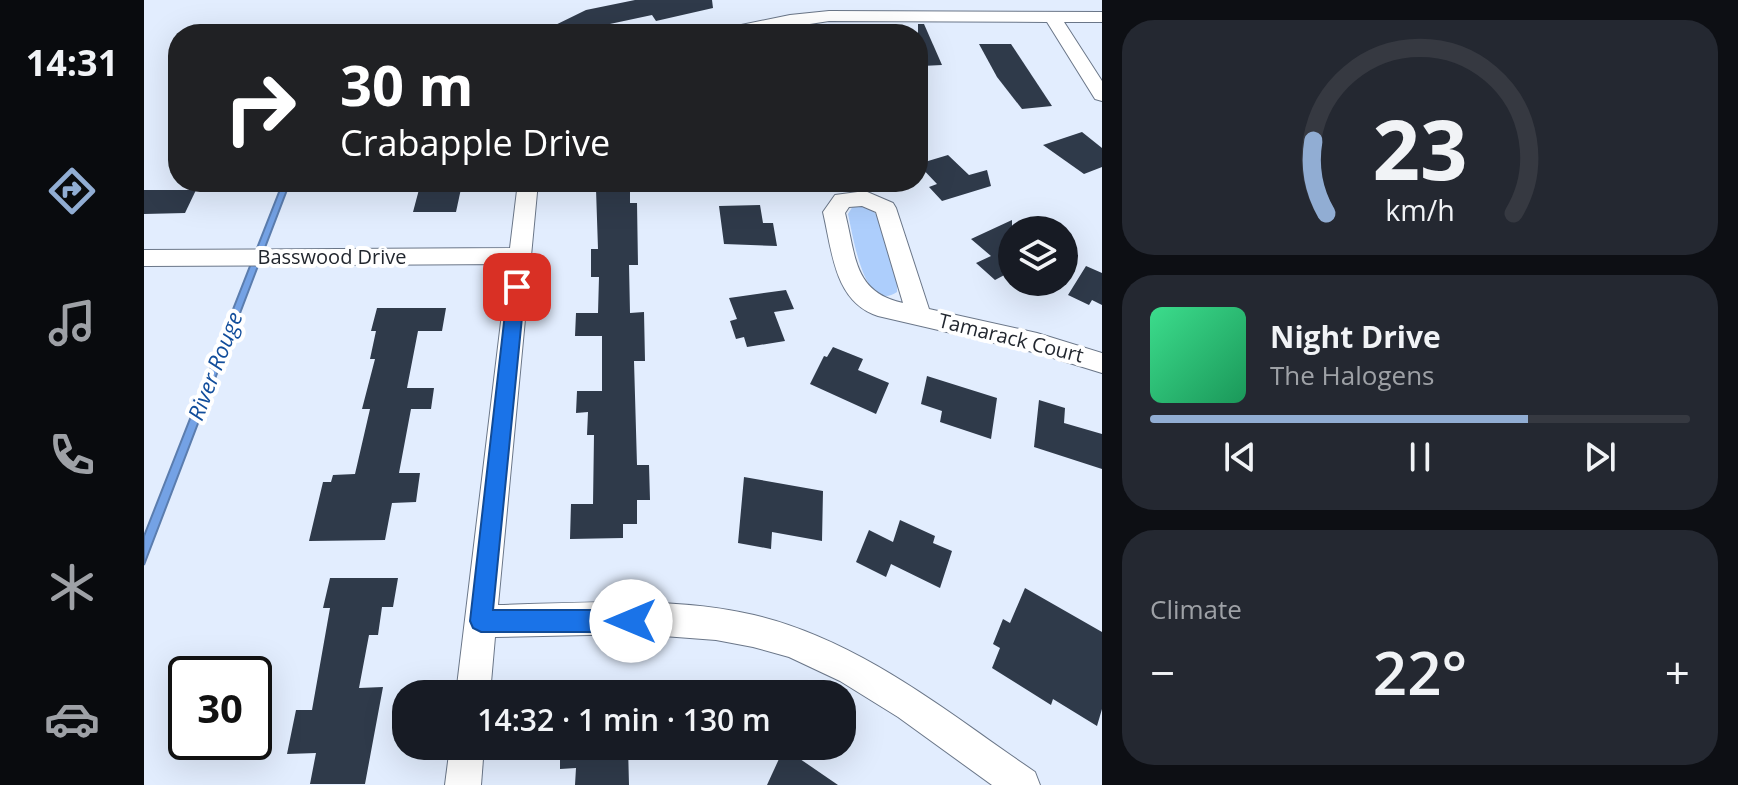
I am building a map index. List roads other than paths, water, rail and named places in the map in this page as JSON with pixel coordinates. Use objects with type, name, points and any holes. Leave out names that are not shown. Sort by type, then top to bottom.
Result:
[{"type":"street","points":[[771,24],[829,16],[1102,17]]},
{"type":"street","points":[[1052,17],[1102,95]]},
{"type":"street","points":[[475,680],[527,192]]},
{"type":"street","name":"Tamarack Court","points":[[919,316],[885,208],[865,198],[843,200],[834,212],[851,277],[860,297],[878,307],[1037,343],[1102,363]]},
{"type":"street","name":"Basswood Drive","points":[[144,258],[520,256]]},
{"type":"street","points":[[481,621],[678,621],[729,626],[790,642],[864,677],[1022,785]]},
{"type":"street","points":[[463,785],[466,760]]},
{"type":"water","name":"River Rouge","points":[[279,192],[286,192],[144,565],[144,536]]}]
